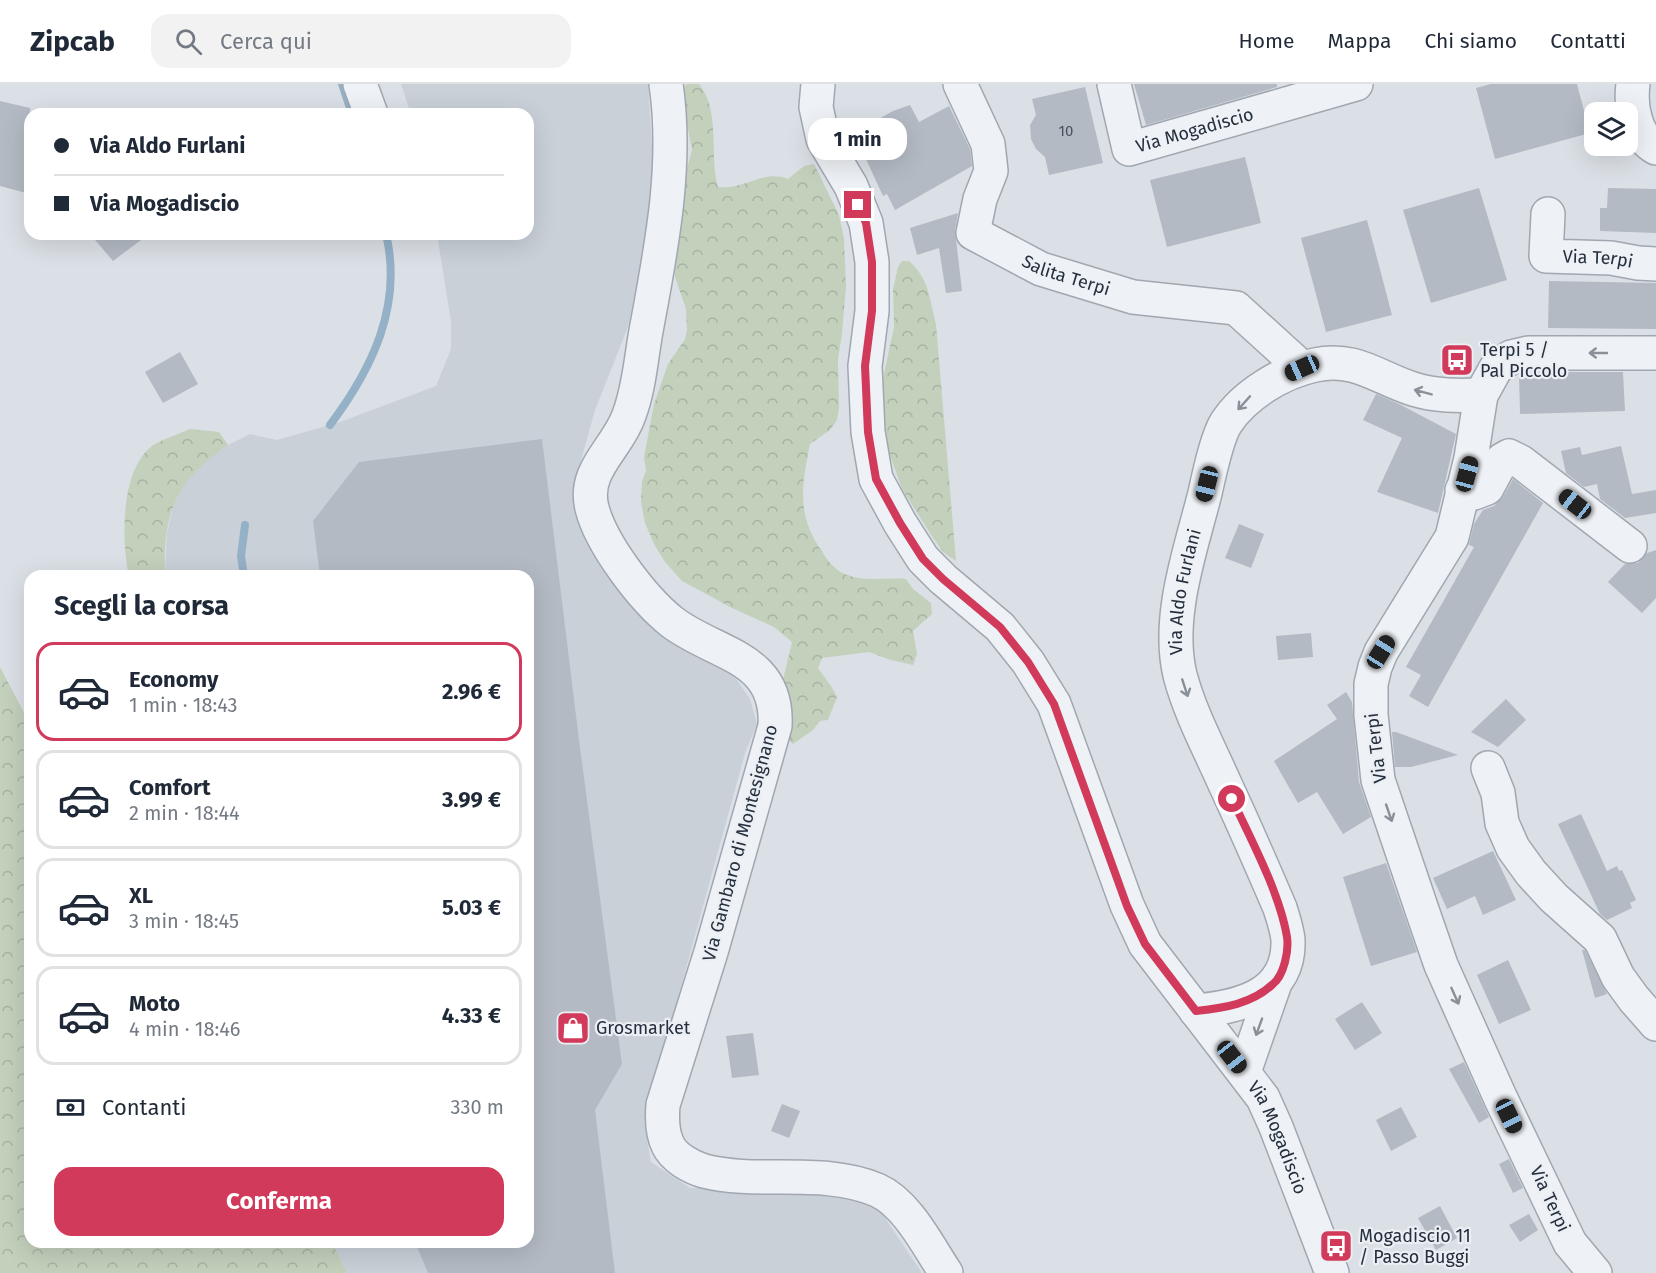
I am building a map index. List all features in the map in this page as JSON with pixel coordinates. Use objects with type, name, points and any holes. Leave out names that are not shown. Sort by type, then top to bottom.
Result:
[{"type":"street","points":[[360,84],[369,108]]},
{"type":"street","name":"Via Gambaro di Montesignano","points":[[666,84],[670,114],[669,180],[649,315],[629,416],[592,476],[591,505],[596,523],[606,541],[626,570],[655,604],[672,622],[755,669],[772,695],[776,709],[775,726],[729,890],[663,1105],[664,1134],[667,1144],[678,1157],[705,1171],[819,1179],[850,1183],[877,1190],[901,1207],[946,1273]]},
{"type":"street","name":"Via Mogadiscio","points":[[818,84],[816,106],[823,139],[851,186],[866,223],[872,262],[872,311],[865,366],[868,432],[876,479],[923,559],[1000,627],[1028,662],[1054,704],[1127,906],[1145,944],[1263,1098],[1276,1126],[1332,1273]]},
{"type":"street","name":"Salita Terpi","points":[[960,84],[988,144],[991,171],[980,200],[973,233],[1041,269],[1133,297],[1236,308],[1302,368]]},
{"type":"street","name":"Via Mogadiscio","points":[[1114,84],[1130,149],[1324,88],[1356,84]]},
{"type":"street","points":[[1633,84],[1634,116],[1644,136],[1656,148]]},
{"type":"street","name":"Via Terpi","points":[[1548,214],[1546,255],[1611,258],[1656,264]]},
{"type":"street","name":"Via Terpi","points":[[1595,1273],[1570,1244],[1500,1097],[1441,965],[1378,780],[1371,715],[1371,684],[1374,667],[1381,652],[1452,537],[1471,458],[1480,395],[1496,368],[1511,357],[1528,353],[1656,352]]},
{"type":"street","name":"Via Aldo Furlani","points":[[1244,1072],[1275,983],[1284,967],[1288,940],[1280,908],[1195,718],[1180,674],[1175,641],[1182,583],[1212,464],[1225,424],[1251,395],[1273,381],[1302,368],[1336,363],[1351,364],[1373,371],[1411,389],[1437,396],[1480,395]]},
{"type":"street","points":[[1462,490],[1474,493],[1487,488],[1502,460],[1509,456],[1521,462],[1630,546]]},
{"type":"street","points":[[1488,768],[1498,793],[1502,823],[1513,848],[1530,873],[1600,939],[1618,977],[1656,1024]]},
{"type":"street","points":[[1196,1011],[1221,1009],[1246,1002],[1275,983]]},
{"type":"shaded area","points":[[401,84],[648,84],[655,194],[628,327],[595,410],[573,489],[589,530],[737,680],[750,699],[757,724],[745,753],[653,1089],[646,1133],[651,1162],[690,1188],[793,1187],[875,1203],[922,1273],[347,1273],[335,1248],[534,1248],[534,570],[165,570],[167,533],[174,503],[186,481],[209,458],[228,445],[250,434],[277,440],[340,422],[436,386],[451,349],[451,322],[438,240],[534,240],[534,108],[409,108]]},
{"type":"green space","points":[[687,84],[699,84],[710,107],[718,187],[736,186],[761,178],[788,179],[804,166],[814,164],[839,215],[844,239],[846,286],[838,359],[839,408],[837,420],[830,430],[810,444],[803,486],[804,511],[813,537],[838,571],[861,578],[906,579],[913,589],[931,603],[932,614],[913,631],[917,654],[913,665],[869,652],[822,658],[818,668],[837,697],[828,720],[820,721],[813,730],[793,744],[785,737],[782,684],[792,642],[774,627],[682,581],[665,562],[654,544],[645,523],[641,502],[642,481],[646,471],[644,457],[654,404],[668,364],[685,339],[687,330],[686,309],[675,277],[671,256],[681,191],[692,150],[681,92]]},
{"type":"green space","points":[[902,261],[909,261],[925,282],[936,324],[956,561],[943,552],[902,489],[884,438],[881,388],[894,327],[893,289],[898,267]]},
{"type":"green space","points":[[190,429],[219,432],[228,445],[196,472],[176,500],[167,534],[165,570],[128,570],[124,524],[129,486],[135,469],[144,455],[155,444]]},
{"type":"green space","points":[[0,667],[24,713],[24,1248],[335,1248],[347,1273],[0,1273]]},
{"type":"building","points":[[1134,84],[1277,84],[1277,87],[1146,125]]},
{"type":"building","points":[[1491,84],[1577,84],[1584,110],[1584,135],[1495,159],[1476,88]]},
{"type":"building","points":[[1085,87],[1103,163],[1049,175],[1045,157],[1036,149],[1031,139],[1030,125],[1036,115],[1032,99]]},
{"type":"building","points":[[0,101],[30,108],[24,108],[24,192],[0,186]]},
{"type":"building","points":[[910,105],[919,122],[949,106],[970,149],[972,166],[895,210],[887,194],[883,196],[854,133],[893,111]]},
{"type":"building","points":[[1245,157],[1261,223],[1167,247],[1150,180]]},
{"type":"building","points":[[1479,188],[1507,280],[1431,303],[1403,210]]},
{"type":"building","points":[[1608,188],[1656,189],[1656,233],[1600,231],[1600,208],[1607,208]]},
{"type":"building","points":[[958,213],[955,230],[962,291],[946,293],[939,248],[917,255],[910,228]]},
{"type":"building","points":[[1367,220],[1392,315],[1326,332],[1301,238]]},
{"type":"building","points":[[95,240],[141,240],[113,261]]},
{"type":"building","points":[[1549,281],[1656,283],[1656,329],[1548,328]]},
{"type":"building","points":[[180,352],[198,384],[163,403],[145,372]]},
{"type":"building","points":[[1623,372],[1625,411],[1520,414],[1519,374]]},
{"type":"building","points":[[1376,394],[1456,434],[1438,513],[1377,492],[1402,438],[1363,420]]},
{"type":"building","points":[[542,439],[622,1064],[595,1110],[615,1273],[428,1273],[418,1248],[534,1248],[534,570],[319,570],[313,521],[359,462]]},
{"type":"building","points":[[1621,446],[1632,494],[1656,490],[1656,513],[1625,518],[1600,499],[1597,484],[1584,487],[1566,473],[1561,451],[1580,447],[1582,455]]},
{"type":"building","points":[[1513,479],[1543,503],[1428,707],[1409,696],[1421,675],[1406,667],[1474,547],[1469,545],[1474,524],[1483,510],[1494,506],[1503,497]]},
{"type":"building","points":[[1239,524],[1264,534],[1251,568],[1225,558]]},
{"type":"building","points":[[1656,550],[1656,598],[1642,613],[1608,582],[1625,564],[1638,563],[1647,553]]},
{"type":"building","points":[[1311,633],[1313,657],[1278,660],[1276,636]]},
{"type":"building","points":[[1346,692],[1352,702],[1359,782],[1371,817],[1343,834],[1317,792],[1298,803],[1274,761],[1337,719],[1327,705]]},
{"type":"building","points":[[1506,699],[1526,720],[1498,747],[1471,732]]},
{"type":"building","points":[[1392,732],[1458,755],[1411,767],[1395,767]]},
{"type":"building","points":[[1581,814],[1607,871],[1617,866],[1619,871],[1622,870],[1636,900],[1630,903],[1632,908],[1607,920],[1600,914],[1558,824]]},
{"type":"building","points":[[1493,851],[1516,900],[1483,915],[1475,896],[1447,909],[1433,878]]},
{"type":"building","points":[[1386,863],[1417,952],[1371,966],[1343,877]]},
{"type":"building","points":[[1582,950],[1585,950],[1607,994],[1595,998]]},
{"type":"building","points":[[1508,960],[1531,1010],[1499,1024],[1477,975]]},
{"type":"building","points":[[1362,1002],[1382,1033],[1355,1050],[1335,1019]]},
{"type":"building","points":[[753,1033],[759,1075],[732,1078],[726,1036]]},
{"type":"building","points":[[1464,1062],[1489,1117],[1479,1123],[1449,1069]]},
{"type":"building","points":[[782,1104],[800,1111],[789,1138],[771,1131]]},
{"type":"building","points":[[1401,1107],[1417,1137],[1391,1151],[1376,1120]]},
{"type":"building","points":[[1509,1159],[1523,1188],[1513,1193],[1499,1164]]},
{"type":"building","points":[[1440,1206],[1457,1238],[1436,1250],[1418,1218]]},
{"type":"building","points":[[1529,1214],[1538,1230],[1520,1242],[1509,1225]]},
{"type":"waterway","points":[[342,84],[350,108]]},
{"type":"waterway","points":[[330,425],[359,382],[380,336],[387,311],[390,286],[387,240]]},
{"type":"waterway","points":[[243,570],[241,556],[245,525]]},
{"type":"place","name":"Terpi 5 / Pal Piccolo","points":[[1457,360]]},
{"type":"place","name":"Grosmarket","points":[[573,1028]]},
{"type":"place","name":"Mogadiscio 11 / Passo Buggi","points":[[1336,1246]]},
{"type":"route","points":[[858,205],[866,223],[874,286],[865,366],[868,432],[876,479],[923,559],[1000,627],[1028,662],[1054,704],[1127,906],[1145,944],[1196,1011],[1221,1009],[1246,1002],[1275,983],[1284,967],[1288,940],[1280,908],[1232,799]]}]
